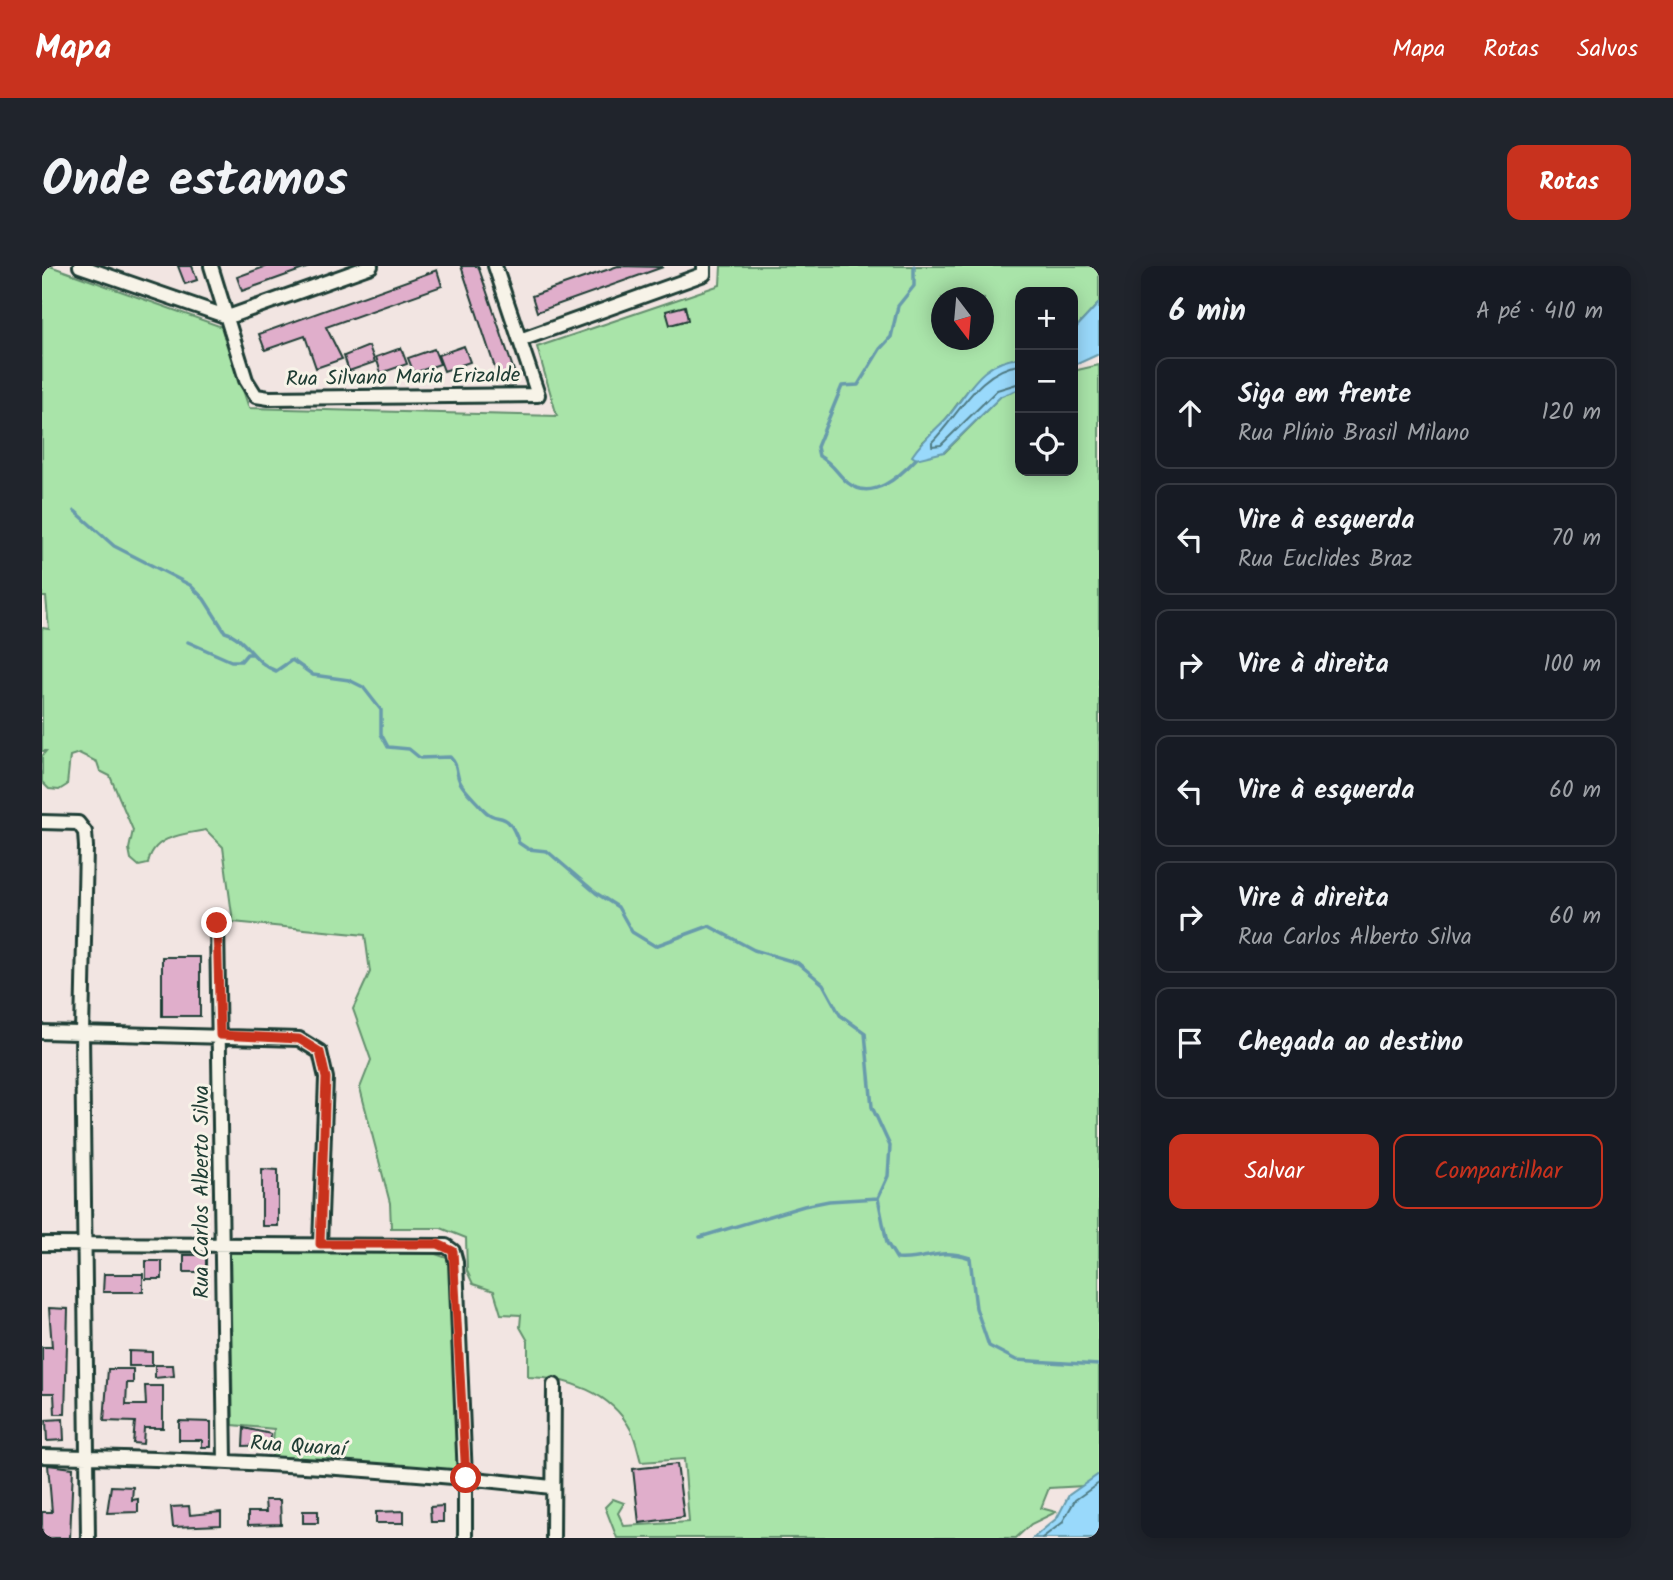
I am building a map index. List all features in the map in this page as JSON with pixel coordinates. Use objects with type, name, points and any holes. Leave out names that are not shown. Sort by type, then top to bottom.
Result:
[{"type":"street","points":[[80,266],[228,317],[371,266]]},
{"type":"street","points":[[211,266],[228,317]]},
{"type":"street","points":[[495,266],[520,340],[704,270]]},
{"type":"street","name":"Rua Silvano Maria Erizalde","points":[[228,317],[251,391],[256,396],[269,398],[538,396],[520,340]]},
{"type":"street","points":[[42,822],[78,823],[85,832],[86,847],[82,1033],[87,1244],[88,1538]]},
{"type":"street","name":"Rua Carlos Alberto Silva","points":[[217,923],[225,1461]]},
{"type":"street","points":[[42,1032],[299,1039],[320,1052],[326,1078],[320,1244]]},
{"type":"street","points":[[42,1244],[438,1244],[453,1251],[456,1262],[466,1478],[465,1538]]},
{"type":"street","points":[[553,1538],[551,1488],[554,1385]]},
{"type":"street","name":"Rua Quaraí","points":[[42,1456],[225,1461],[466,1478],[551,1488]]},
{"type":"green space","points":[[42,266],[50,266],[222,327],[249,408],[557,416],[537,347],[720,285],[721,266],[1099,266],[1099,303],[1078,326],[1078,287],[1015,287],[1015,359],[997,365],[979,378],[946,419],[921,443],[945,452],[1001,396],[1015,391],[1015,476],[1078,476],[1078,370],[1099,365],[1099,1474],[1084,1486],[1049,1488],[1041,1508],[1056,1512],[1031,1524],[1016,1538],[617,1538],[605,1507],[613,1499],[624,1503],[618,1513],[624,1526],[689,1522],[684,1459],[641,1462],[631,1430],[612,1406],[573,1384],[528,1377],[528,1341],[520,1327],[521,1315],[501,1314],[494,1291],[473,1284],[467,1271],[466,1238],[441,1228],[391,1228],[390,1203],[360,1088],[371,1060],[353,1009],[370,972],[365,935],[233,922],[223,847],[206,830],[179,835],[162,842],[156,847],[148,864],[139,866],[131,859],[129,849],[133,830],[110,776],[100,771],[97,762],[79,753],[70,756],[67,785],[59,790],[49,789],[42,782],[42,756],[46,751],[42,751],[42,628],[49,629],[46,597],[42,597]]},
{"type":"green space","points":[[427,1251],[447,1258],[453,1278],[460,1471],[272,1458],[274,1429],[233,1425],[230,1252]]},
{"type":"water","points":[[1099,303],[1099,354],[1078,364],[1078,350],[1078,326]]},
{"type":"water","points":[[1015,359],[1015,391],[1001,396],[944,452],[916,459],[912,456],[946,419],[976,380],[994,365]]},
{"type":"water","points":[[1099,1474],[1099,1538],[1033,1538],[1057,1518],[1069,1495]]},
{"type":"building","points":[[178,266],[192,266],[197,280],[185,284]]},
{"type":"building","points":[[267,266],[309,267],[242,291],[237,277]]},
{"type":"building","points":[[461,266],[478,266],[515,374],[499,380]]},
{"type":"building","points":[[618,266],[663,267],[537,312],[532,296]]},
{"type":"building","points":[[437,270],[442,286],[326,327],[342,359],[316,368],[305,336],[265,350],[259,334]]},
{"type":"building","points":[[685,306],[688,320],[670,325],[666,311]]},
{"type":"building","points":[[369,346],[375,362],[349,371],[344,356]]},
{"type":"building","points":[[464,346],[470,362],[444,371],[438,355]]},
{"type":"building","points":[[401,348],[407,364],[381,373],[376,357]]},
{"type":"building","points":[[434,349],[440,364],[414,373],[408,358]]},
{"type":"building","points":[[162,957],[200,957],[200,1016],[162,1016]]},
{"type":"building","points":[[262,1169],[278,1170],[278,1226],[262,1226]]},
{"type":"building","points":[[184,1255],[206,1255],[206,1272],[184,1272]]},
{"type":"building","points":[[146,1261],[162,1261],[162,1279],[146,1279]]},
{"type":"building","points":[[104,1274],[143,1274],[143,1292],[103,1292]]},
{"type":"building","points":[[49,1308],[68,1309],[65,1414],[55,1414],[54,1393],[42,1393],[42,1347],[52,1347]]},
{"type":"building","points":[[129,1351],[152,1352],[152,1366],[129,1366]]},
{"type":"building","points":[[155,1365],[173,1365],[174,1376],[155,1378]]},
{"type":"building","points":[[108,1369],[133,1369],[133,1383],[127,1383],[126,1405],[146,1405],[145,1386],[163,1386],[163,1428],[144,1428],[143,1444],[133,1443],[135,1422],[104,1421]]},
{"type":"building","points":[[63,1419],[64,1440],[47,1441],[46,1420]]},
{"type":"building","points":[[179,1421],[211,1422],[211,1447],[202,1447],[202,1440],[179,1440]]},
{"type":"building","points":[[244,1428],[271,1434],[270,1445],[243,1446]]},
{"type":"building","points":[[677,1464],[684,1517],[639,1523],[633,1469]]},
{"type":"building","points":[[48,1465],[73,1468],[70,1538],[42,1538],[42,1512],[52,1512]]},
{"type":"building","points":[[111,1486],[133,1487],[132,1500],[138,1499],[138,1512],[107,1513]]},
{"type":"building","points":[[265,1500],[280,1500],[281,1524],[248,1525],[248,1512],[266,1512]]},
{"type":"building","points":[[189,1506],[190,1515],[221,1512],[221,1525],[173,1527],[171,1507]]},
{"type":"building","points":[[443,1506],[443,1522],[431,1522],[430,1507]]},
{"type":"building","points":[[303,1511],[318,1511],[318,1523],[303,1523]]},
{"type":"building","points":[[404,1511],[404,1523],[376,1523],[376,1512]]},
{"type":"waterway","points":[[914,266],[914,286],[898,306],[891,337],[880,349],[858,385],[842,386],[817,447],[819,456],[848,483],[866,490],[894,479],[916,459]]},
{"type":"waterway","points":[[75,511],[114,546],[190,585],[204,599],[225,632],[233,635],[268,667],[276,671],[292,660],[313,675],[349,680],[363,687],[381,710],[381,734],[388,747],[409,749],[420,758],[450,757],[455,763],[462,785],[482,808],[493,816],[506,820],[519,843],[528,849],[547,851],[596,893],[618,907],[632,932],[655,946],[709,926],[754,950],[798,963],[823,984],[840,1015],[865,1033],[872,1107],[890,1146],[888,1176],[878,1198],[887,1243],[897,1259],[941,1254],[970,1258],[976,1308],[989,1346],[1016,1360],[1099,1365]]},
{"type":"waterway","points":[[188,642],[231,661],[241,661],[247,654],[252,654]]},
{"type":"waterway","points":[[700,1237],[804,1206],[829,1201],[878,1198]]},
{"type":"route","points":[[217,923],[220,1035],[299,1039],[320,1052],[324,1063],[326,1078],[320,1244],[438,1244],[453,1251],[456,1262],[466,1478]]}]
